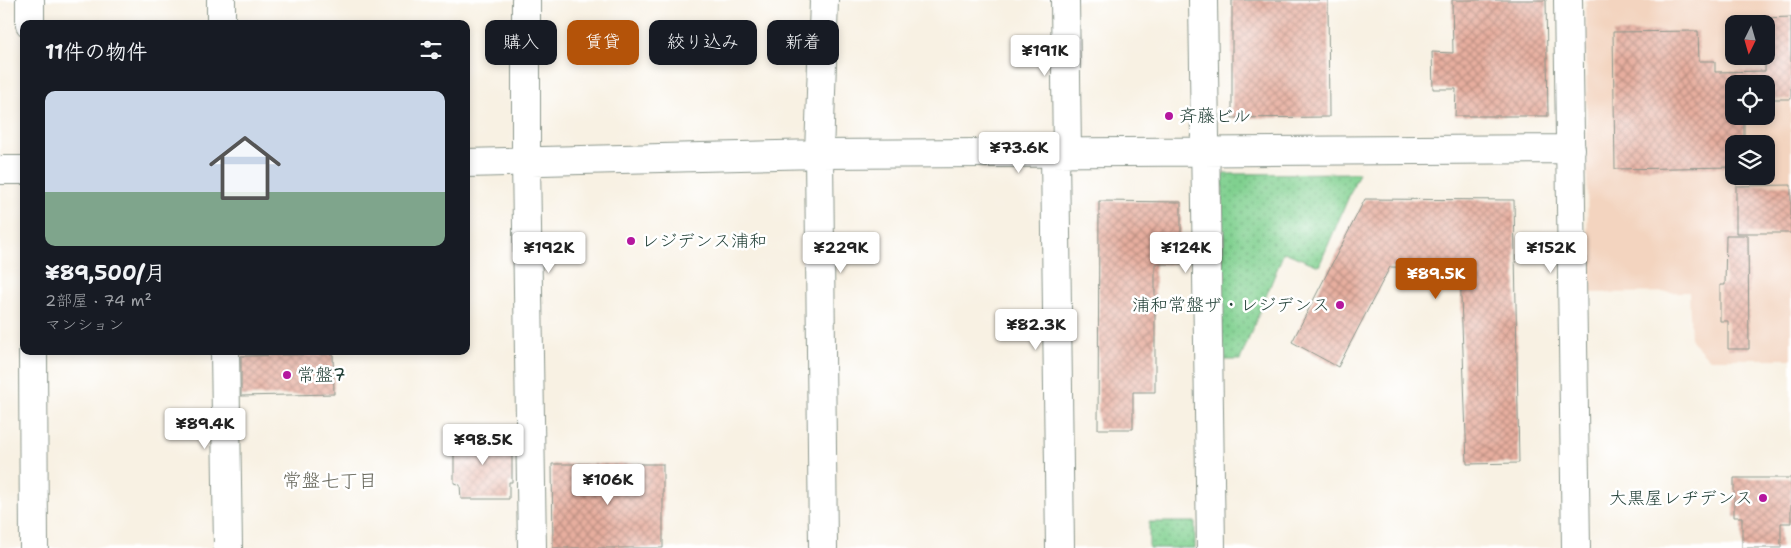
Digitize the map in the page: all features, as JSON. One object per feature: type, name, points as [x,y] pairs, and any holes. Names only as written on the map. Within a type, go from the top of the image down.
[{"type":"street","points":[[30,0],[30,20]]},
{"type":"street","points":[[221,0],[221,20]]},
{"type":"street","points":[[526,0],[526,162],[532,548]]},
{"type":"street","points":[[823,548],[819,154],[824,0]]},
{"type":"street","points":[[1060,548],[1061,153],[1065,0]]},
{"type":"street","points":[[1203,0],[1211,548]]},
{"type":"street","points":[[1568,0],[1576,548]]},
{"type":"street","points":[[470,163],[819,154],[1571,149]]},
{"type":"street","points":[[0,170],[20,170]]},
{"type":"street","points":[[32,355],[34,548]]},
{"type":"street","points":[[225,355],[228,548]]},
{"type":"shaded area","points":[[1586,0],[1791,0],[1791,359],[1709,359],[1691,340],[1689,292],[1588,293]]},
{"type":"green space","points":[[1359,173],[1319,266],[1284,252],[1240,360],[1221,360],[1223,174]]},
{"type":"green space","points":[[1149,522],[1195,522],[1195,548],[1149,548]]},
{"type":"building","points":[[1232,0],[1328,0],[1329,117],[1232,118]]},
{"type":"building","points":[[1452,0],[1546,0],[1548,116],[1455,116],[1456,89],[1433,89],[1432,52],[1453,53]]},
{"type":"building","points":[[1791,17],[1791,99],[1775,99],[1775,75],[1725,75],[1725,125],[1744,125],[1744,135],[1725,135],[1725,167],[1615,169],[1613,32],[1698,31],[1699,61],[1715,61],[1715,72],[1765,71],[1765,65],[1775,65],[1775,18]]},
{"type":"building","points":[[1791,185],[1791,233],[1736,233],[1736,186]]},
{"type":"building","name":"浦和常盤ザ・レジデンス","points":[[1365,199],[1514,200],[1519,463],[1467,464],[1460,268],[1390,267],[1338,367],[1292,342]]},
{"type":"building","name":"浦和常盤ザ・レジデンス","points":[[1099,201],[1181,202],[1181,264],[1155,264],[1155,392],[1133,392],[1133,429],[1098,429]]},
{"type":"building","points":[[1726,235],[1748,235],[1749,349],[1728,349],[1728,321],[1720,321],[1720,285],[1725,285]]},
{"type":"building","name":"常盤7","points":[[333,355],[334,394],[241,396],[241,356]]},
{"type":"building","points":[[509,434],[509,447],[512,447],[512,482],[509,482],[509,499],[461,499],[460,485],[454,483],[454,446],[458,446],[458,435]]},
{"type":"building","points":[[552,464],[663,464],[663,548],[553,548]]},
{"type":"building","name":"大黒屋レヂデンス","points":[[1734,478],[1791,478],[1791,523],[1781,523],[1781,548],[1742,548],[1742,517],[1734,517]]},
{"type":"place","name":"斉藤ビル","points":[[1169,116]]},
{"type":"place","name":"レジデンス浦和","points":[[631,241]]},
{"type":"place","name":"浦和常盤ザ・レジデンス","points":[[1340,305]]},
{"type":"place","name":"常盤7","points":[[287,375]]},
{"type":"place","name":"大黒屋レヂデンス","points":[[1763,498]]},
{"type":"district","name":"常盤七丁目","points":[[330,480]]}]
